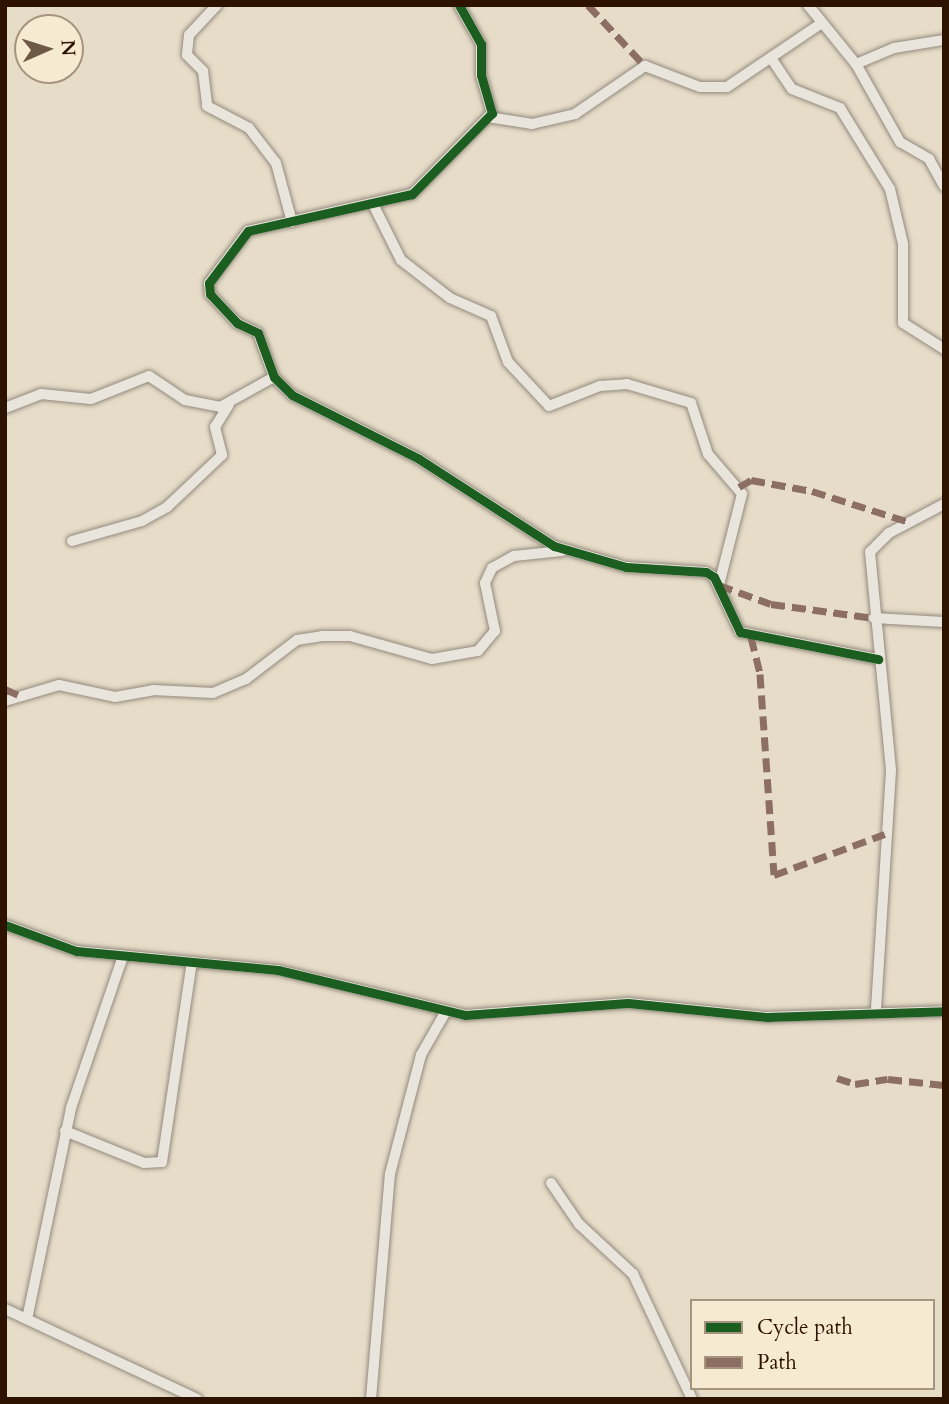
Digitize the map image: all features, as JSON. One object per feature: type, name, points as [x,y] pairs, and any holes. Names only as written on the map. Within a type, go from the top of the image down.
[{"type":"street","points":[[217,5],[189,36],[188,56],[203,71],[207,106],[249,128],[276,163],[291,199],[292,222]]},
{"type":"street","points":[[459,5],[481,44],[481,75],[495,106],[488,117],[423,188],[374,206],[248,231],[209,283],[218,305],[263,339],[274,377],[328,418],[419,459],[565,551],[626,567],[696,570],[719,585],[740,632],[878,659]]},
{"type":"street","points":[[808,5],[856,64],[900,142],[929,159],[944,186]]},
{"type":"street","points":[[488,117],[532,124],[575,114],[645,66],[715,89],[773,61],[822,23]]},
{"type":"street","points":[[856,64],[894,48],[944,40]]},
{"type":"street","points":[[773,61],[792,89],[840,108],[890,189],[903,244],[903,323],[944,349]]},
{"type":"street","points":[[374,206],[401,260],[450,298],[491,316],[508,362],[548,406],[600,386],[627,384],[691,403],[708,454],[742,494],[719,585]]},
{"type":"street","points":[[5,408],[41,394],[91,399],[149,376],[191,402],[229,405]]},
{"type":"street","points":[[72,541],[142,521],[167,507],[195,474],[220,458],[215,427],[229,405],[274,377]]},
{"type":"street","points":[[876,1009],[891,770],[874,618],[873,546],[944,504]]},
{"type":"street","points":[[5,701],[59,685],[115,697],[153,690],[213,694],[246,679],[298,640],[322,636],[350,636],[432,659],[470,653],[486,648],[495,631],[485,583],[492,568],[514,556],[565,551]]},
{"type":"street","points":[[874,618],[944,622]]},
{"type":"street","points":[[5,925],[76,951],[278,970],[445,1013],[513,1015],[628,1003],[767,1017],[876,1009],[944,1010]]},
{"type":"street","points":[[27,1319],[65,1130],[123,956]]},
{"type":"street","points":[[65,1130],[144,1163],[162,1162],[192,962]]},
{"type":"street","points":[[372,1399],[390,1174],[421,1055],[445,1013]]},
{"type":"street","points":[[551,1183],[579,1224],[634,1274],[692,1399]]},
{"type":"street","points":[[5,1309],[197,1399]]},
{"type":"marked path","points":[[588,5],[645,66]]},
{"type":"marked path","points":[[739,487],[751,480],[812,491],[909,522]]},
{"type":"marked path","points":[[719,585],[771,604],[874,618]]},
{"type":"marked path","points":[[751,637],[760,674],[774,875],[885,834]]},
{"type":"marked path","points":[[5,689],[21,696]]},
{"type":"marked path","points":[[837,1078],[855,1084],[888,1079],[944,1085]]},
{"type":"cycle path","points":[[459,5],[481,44],[481,75],[492,113],[412,194],[248,231],[209,283],[210,294],[237,323],[258,333],[274,377],[292,395],[419,459],[554,546],[626,567],[706,572],[714,577],[740,632],[878,659]]},
{"type":"cycle path","points":[[5,925],[76,951],[278,970],[465,1015],[628,1003],[767,1017],[944,1011]]}]
